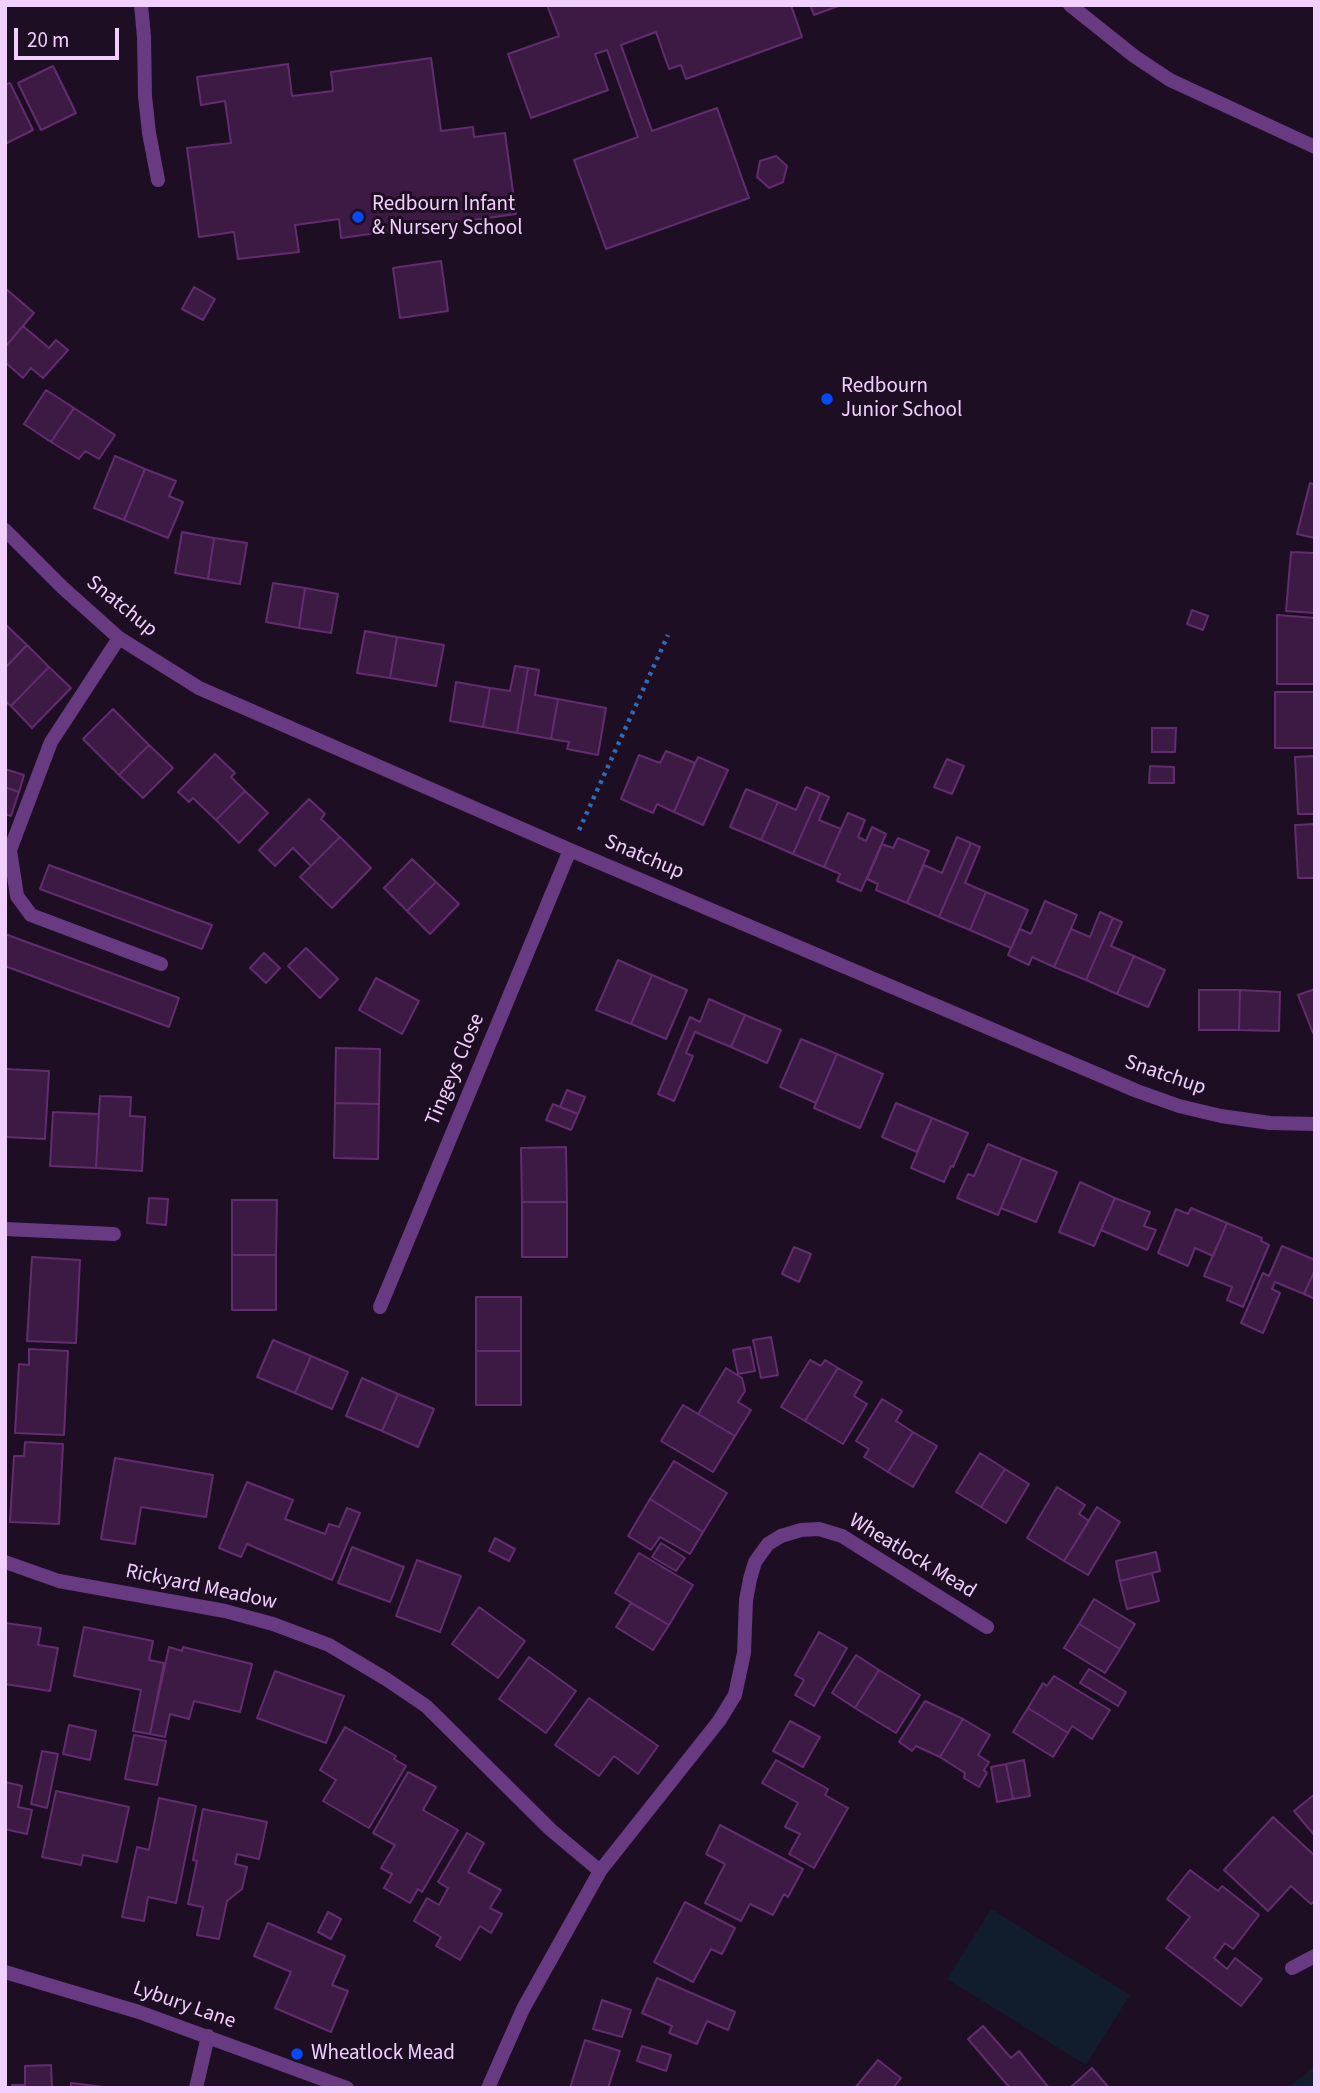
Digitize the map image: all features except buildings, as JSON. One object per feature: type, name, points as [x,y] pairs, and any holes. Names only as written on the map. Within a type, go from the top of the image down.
[{"type":"street","points":[[141,5],[145,96],[158,180]]},
{"type":"street","points":[[1070,5],[1133,56],[1170,80],[1315,147]]},
{"type":"street","name":"Snatchup","points":[[5,530],[62,587],[119,638],[199,688],[570,850],[1137,1091],[1179,1106],[1221,1116],[1270,1123],[1315,1124]]},
{"type":"street","points":[[119,638],[51,742],[8,849],[17,896],[31,915],[161,964]]},
{"type":"street","name":"Tingeys Close","points":[[380,1307],[570,850]]},
{"type":"street","points":[[5,1229],[114,1234]]},
{"type":"street","name":"Wheatlock Mead","points":[[488,2088],[523,2009],[600,1871],[719,1721],[735,1695],[744,1653],[746,1600],[750,1579],[755,1562],[768,1544],[801,1530],[819,1529],[842,1536],[986,1627]]},
{"type":"street","name":"Rickyard Meadow","points":[[5,1562],[59,1581],[225,1611],[273,1624],[329,1645],[426,1706],[551,1830],[600,1871]]},
{"type":"street","points":[[1292,1968],[1315,1956]]},
{"type":"street","name":"Lybury Lane","points":[[5,1972],[54,1984],[208,2036],[347,2088]]},
{"type":"street","points":[[196,2088],[208,2036]]},
{"type":"path","points":[[570,850],[668,635]]},
{"type":"shaded area","points":[[991,1909],[1130,1995],[1086,2065],[947,1979]]},
{"type":"shaded area","points":[[1315,2065],[1315,2088],[1288,2088],[1312,2068]]},
{"type":"place","name":"Redbourn Infant & Nursery School","points":[[358,217]]},
{"type":"place","name":"Redbourn Junior School","points":[[827,399]]},
{"type":"place","name":"Wheatlock Mead","points":[[297,2054]]}]
